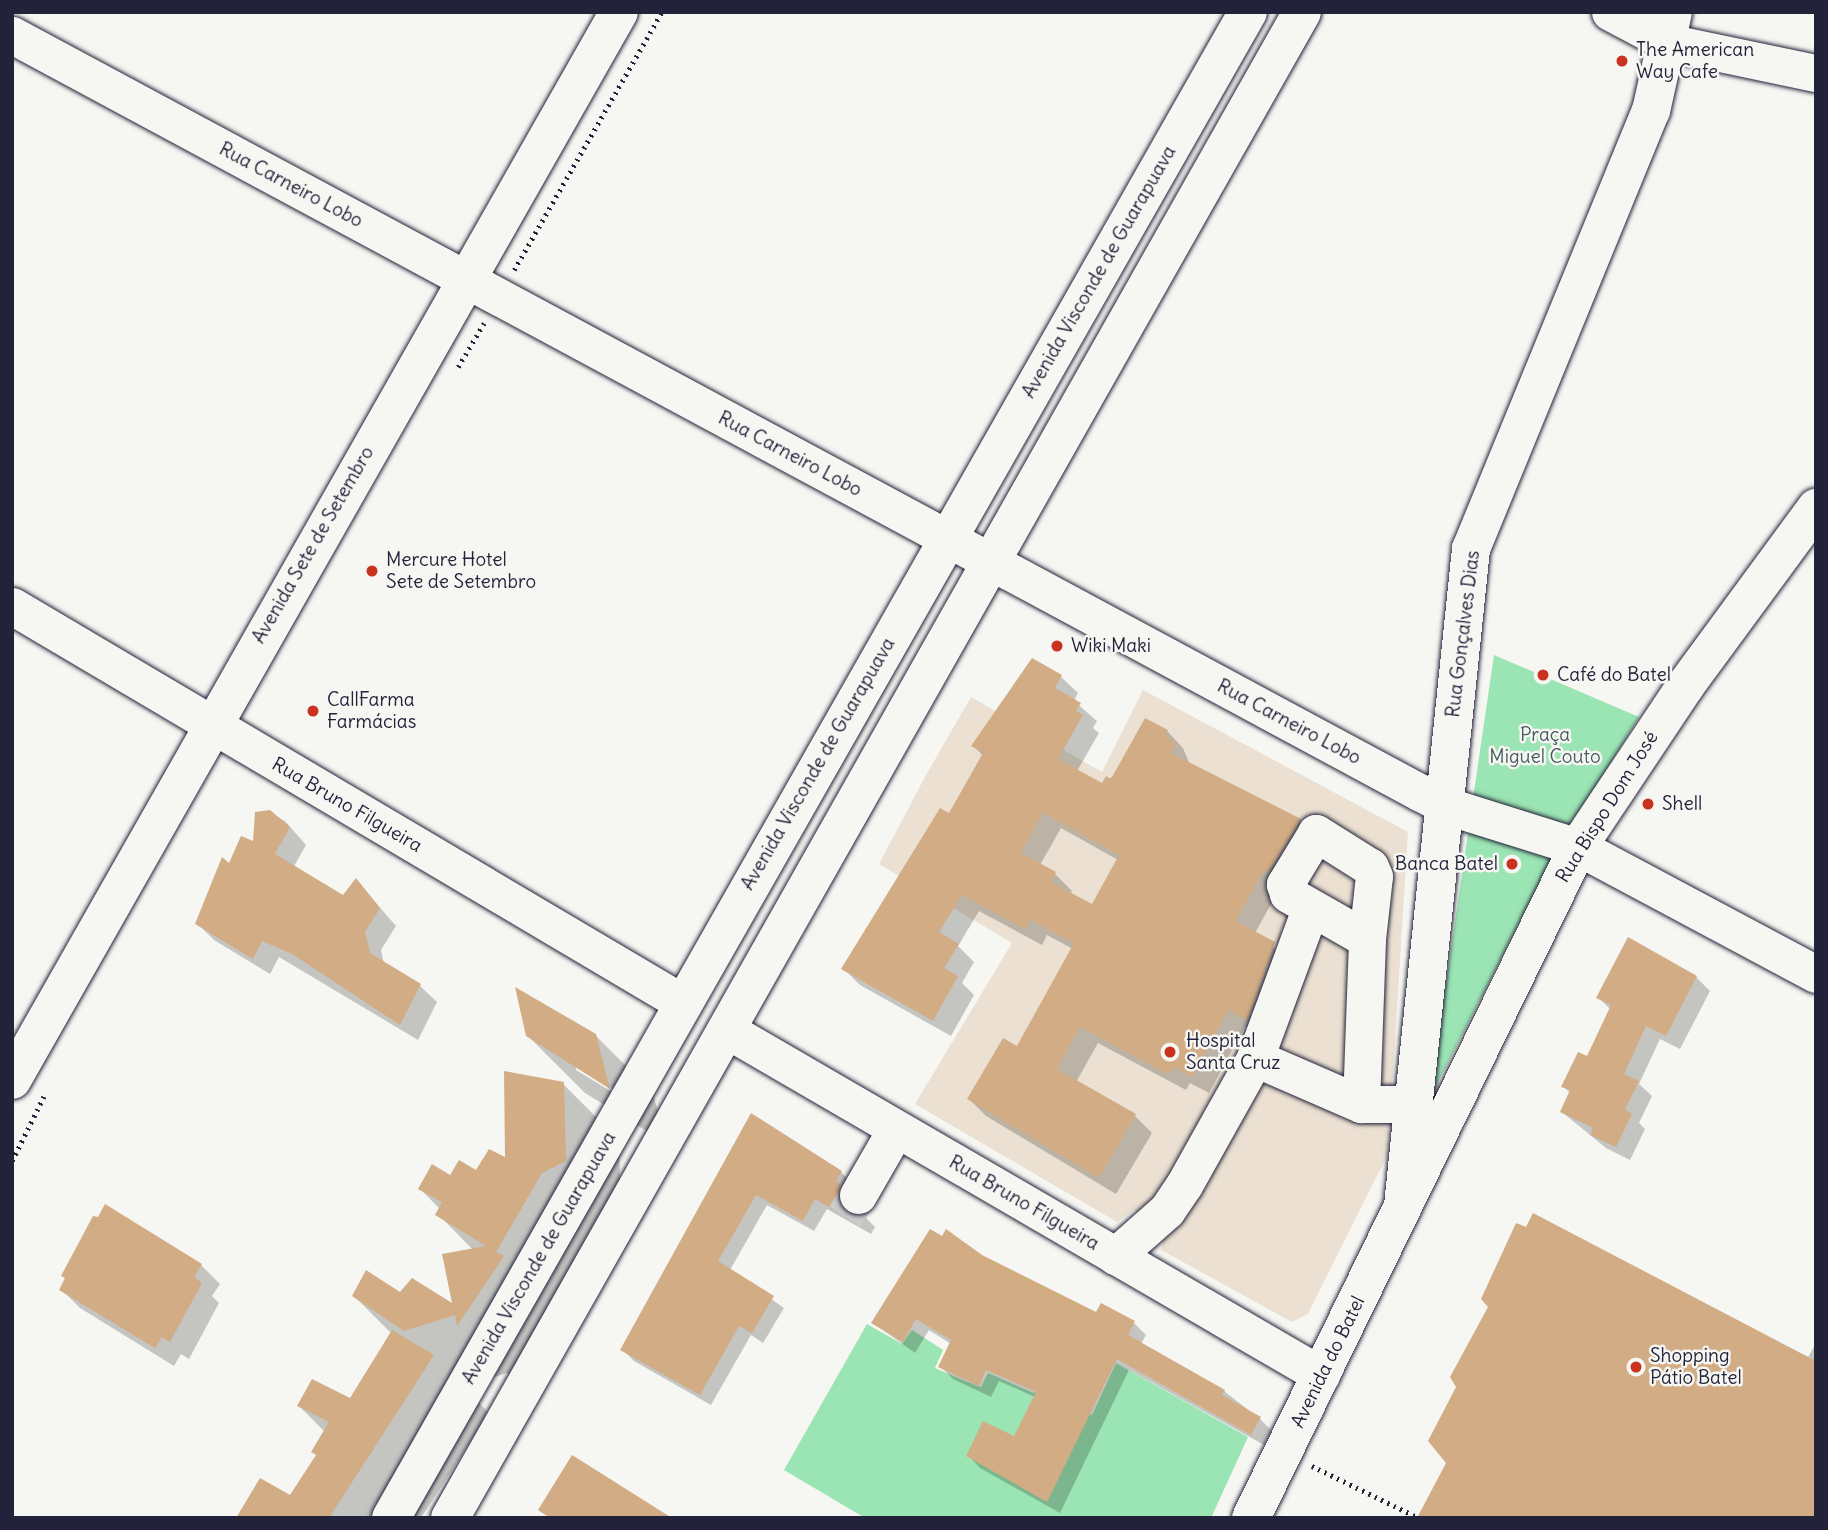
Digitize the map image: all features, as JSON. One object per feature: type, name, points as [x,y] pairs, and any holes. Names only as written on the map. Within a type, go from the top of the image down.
[{"type":"main road","name":"Avenida Sete de Setembro","points":[[12,1080],[464,278],[619,12]]},
{"type":"main road","name":"Avenida Visconde de Guarapuava","points":[[391,1518],[1248,12]]},
{"type":"main road","points":[[450,1518],[1303,12]]},
{"type":"main road","name":"Rua Gonçalves Dias","points":[[1403,1206],[1411,1104],[1471,549],[1651,111],[1670,27]]},
{"type":"main road","name":"Rua Bispo Dom José","points":[[1403,1206],[1578,847],[1686,685],[1816,509]]},
{"type":"main road","points":[[842,723],[925,679]]},
{"type":"main road","name":"Avenida do Batel","points":[[1251,1518],[1403,1206]]},
{"type":"street","points":[[1610,12],[1670,27],[1816,73]]},
{"type":"street","name":"Rua Carneiro Lobo","points":[[12,35],[1444,805],[1578,847],[1816,974]]},
{"type":"street","name":"Rua Bruno Filgueira","points":[[12,606],[683,1003]]},
{"type":"street","points":[[1361,1104],[1367,939],[1374,876],[1370,866],[1316,833],[1285,884],[1288,894],[1310,909],[1367,939]]},
{"type":"street","points":[[1115,1256],[1167,1210],[1255,1058],[1310,909]]},
{"type":"street","name":"Rua Bruno Filgueira","points":[[727,1030],[1321,1375]]},
{"type":"street","points":[[1255,1058],[1361,1104],[1411,1104]]},
{"type":"street","points":[[858,1195],[896,1129]]},
{"type":"path","points":[[514,271],[662,12]]},
{"type":"path","points":[[1283,1452],[1417,1517]]},
{"type":"shaded area","name":"Hospital Santa Cruz","points":[[1143,690],[1408,832],[1388,1154],[1308,1314],[1292,1322],[1161,1250],[1165,1227],[1134,1210],[1117,1222],[915,1104],[1012,943],[879,864],[925,777],[971,697],[1102,772]]},
{"type":"green space","name":"Praça Miguel Couto","points":[[1494,655],[1639,717],[1553,856],[1429,1100]]},
{"type":"green space","points":[[867,1324],[902,1344],[912,1330],[943,1350],[935,1368],[963,1380],[981,1387],[988,1373],[1034,1393],[1039,1389],[1092,1415],[1116,1363],[1248,1437],[1211,1518],[865,1518],[784,1470]]},
{"type":"building","points":[[1032,658],[1062,675],[1055,688],[1081,703],[1076,711],[1083,715],[1058,759],[1102,783],[1106,776],[1111,779],[1145,718],[1168,730],[1164,736],[1176,743],[1171,753],[1301,819],[1268,872],[1264,870],[1236,921],[1275,942],[1247,1020],[1228,1010],[1192,1077],[1173,1067],[1169,1075],[1080,1027],[1057,1069],[1136,1114],[1099,1178],[967,1099],[1003,1038],[1017,1046],[1074,943],[1030,920],[1025,929],[962,895],[939,932],[959,944],[944,968],[958,976],[933,1021],[841,969],[940,808],[949,813],[983,753],[971,746]],"holes":[[[1043,813],[1119,855],[1092,904],[1051,882],[1056,872],[1021,853]]]},
{"type":"building","points":[[270,810],[290,827],[275,854],[343,895],[356,878],[380,908],[365,932],[370,953],[421,984],[400,1025],[292,954],[262,941],[253,959],[195,924],[222,857],[229,863],[241,836],[253,841],[255,812]]},
{"type":"building","points":[[1628,937],[1697,976],[1666,1036],[1646,1026],[1624,1074],[1639,1081],[1625,1110],[1632,1114],[1616,1147],[1590,1135],[1593,1128],[1560,1112],[1570,1090],[1561,1087],[1578,1052],[1587,1056],[1611,1005],[1596,998]]},
{"type":"building","points":[[515,987],[596,1034],[610,1089],[526,1036]]},
{"type":"building","points":[[504,1071],[564,1082],[566,1161],[542,1173],[496,1252],[435,1215],[442,1202],[418,1189],[432,1164],[450,1175],[459,1160],[476,1170],[489,1149],[505,1157]]},
{"type":"building","points":[[751,1113],[842,1171],[836,1181],[840,1184],[840,1205],[848,1213],[865,1214],[859,1224],[815,1199],[803,1221],[756,1195],[718,1261],[774,1296],[752,1333],[739,1326],[700,1395],[620,1350]]},
{"type":"building","points":[[105,1204],[202,1264],[194,1277],[202,1283],[170,1342],[162,1337],[155,1348],[59,1290],[65,1278],[61,1276],[93,1216],[98,1217]]},
{"type":"building","name":"Shopping Pátio Batel","points":[[1533,1213],[1816,1361],[1816,1518],[1417,1518],[1446,1463],[1428,1441],[1456,1387],[1450,1377],[1488,1307],[1481,1299],[1516,1223],[1526,1227]]},
{"type":"building","points":[[930,1229],[942,1236],[946,1229],[982,1255],[1096,1312],[1101,1303],[1135,1321],[1128,1335],[1225,1390],[1222,1395],[1261,1417],[1251,1435],[1117,1359],[1047,1502],[966,1456],[983,1421],[1014,1436],[1036,1392],[986,1370],[979,1386],[938,1367],[951,1340],[916,1319],[903,1342],[871,1323]]},
{"type":"building","points":[[486,1246],[504,1256],[457,1326],[455,1315],[404,1331],[352,1296],[366,1270],[400,1292],[412,1278],[452,1303],[442,1254]]},
{"type":"building","points":[[392,1330],[434,1355],[329,1518],[236,1518],[260,1478],[290,1495],[316,1455],[311,1452],[329,1422],[297,1406],[312,1379],[350,1398]]},
{"type":"building","points":[[572,1455],[672,1518],[550,1518],[538,1510]]},
{"type":"tunnel","points":[[845,1216],[858,1195]]},
{"type":"place","name":"The American Way Cafe","points":[[1622,61]]},
{"type":"place","name":"Mercure Hotel Sete de Setembro","points":[[372,571]]},
{"type":"place","name":"Wiki Maki","points":[[1057,646]]},
{"type":"place","name":"Café do Batel","points":[[1543,675]]},
{"type":"place","name":"CallFarma Farmácias","points":[[313,711]]},
{"type":"place","name":"Shell","points":[[1648,804]]},
{"type":"place","name":"Banca Batel","points":[[1512,864]]},
{"type":"place","name":"Hospital Santa Cruz","points":[[1170,1052]]},
{"type":"place","name":"Shopping Pátio Batel","points":[[1636,1367]]}]
